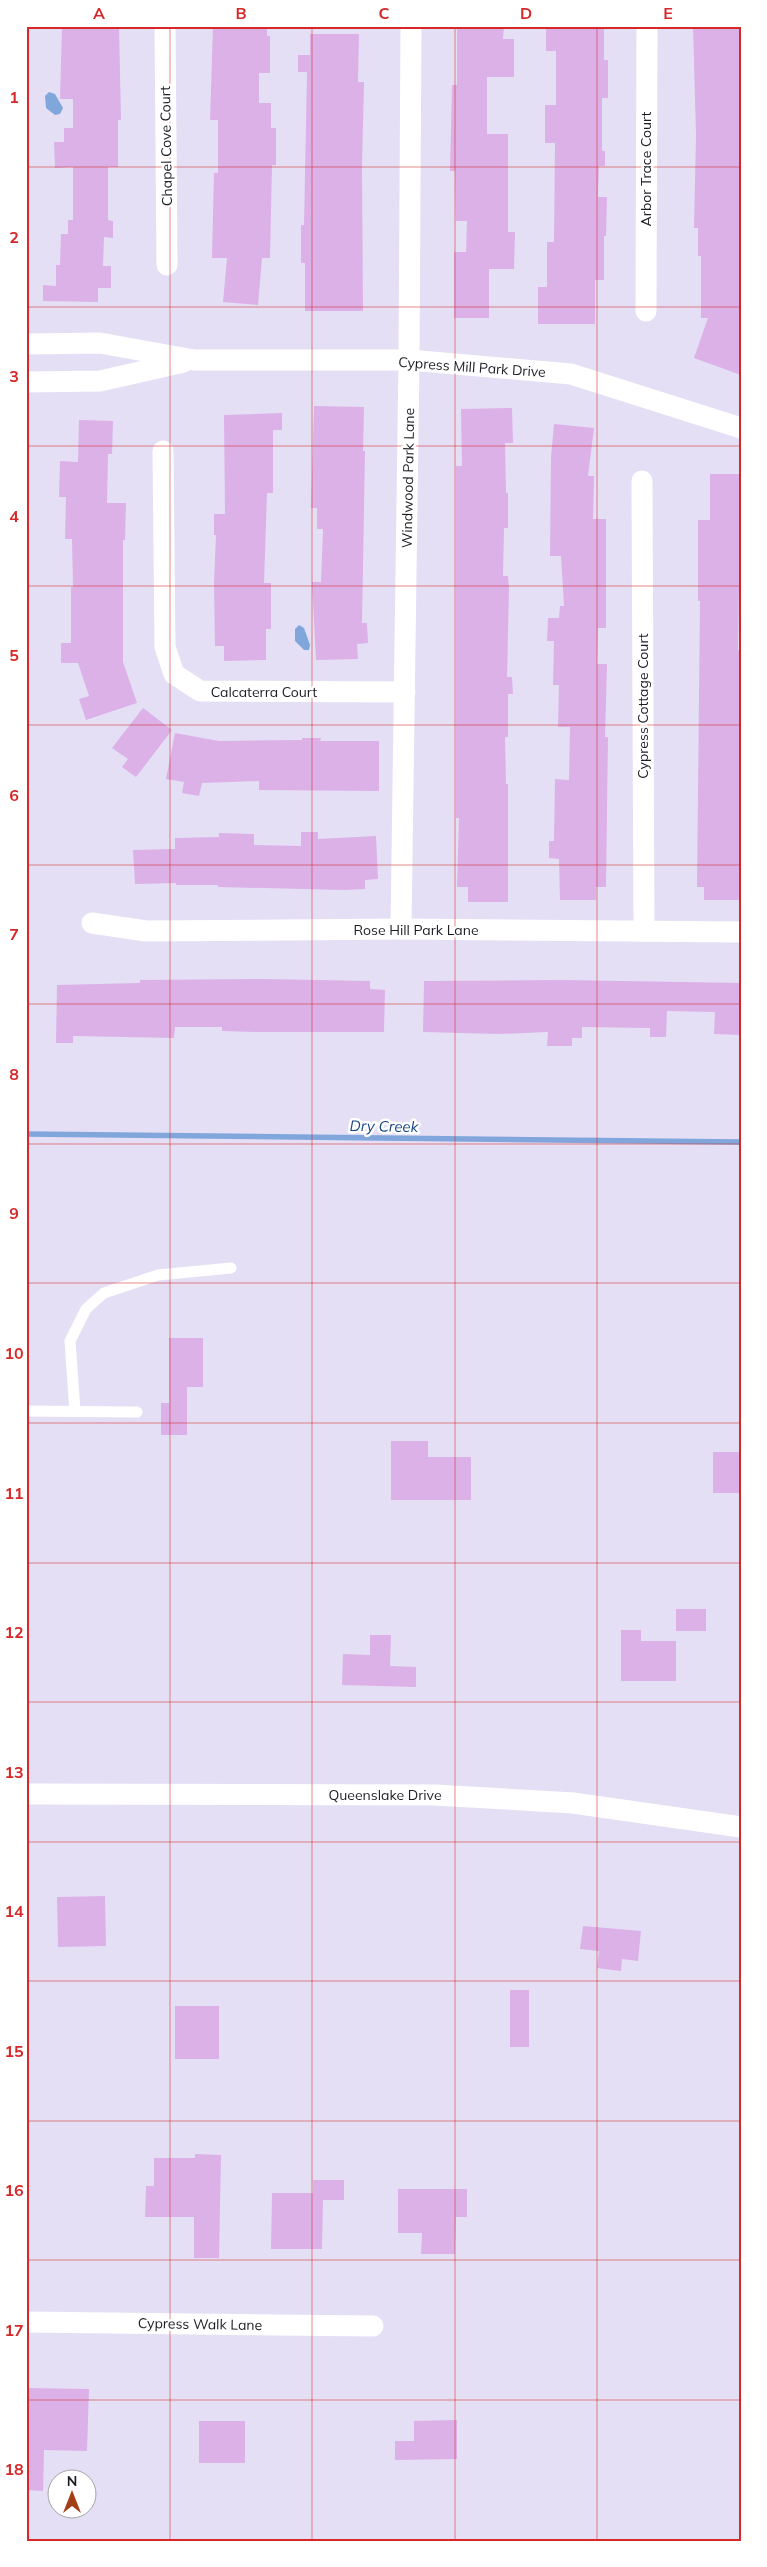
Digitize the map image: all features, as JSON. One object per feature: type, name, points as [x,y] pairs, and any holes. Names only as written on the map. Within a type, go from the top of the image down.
[{"type":"street","name":"Chapel Cove Court","points":[[165,26],[167,265]]},
{"type":"street","name":"Windwood Park Lane","points":[[401,929],[409,360],[411,26]]},
{"type":"street","name":"Arbor Trace Court","points":[[646,311],[647,26]]},
{"type":"street","points":[[26,344],[100,343],[194,360]]},
{"type":"street","name":"Cypress Mill Park Drive","points":[[194,360],[409,360],[571,374],[741,428]]},
{"type":"street","points":[[26,382],[100,380],[194,360]]},
{"type":"street","name":"Calcaterra Court","points":[[163,450],[165,647],[174,674],[200,691],[405,692]]},
{"type":"street","name":"Cypress Cottage Court","points":[[642,482],[644,932]]},
{"type":"street","name":"Rose Hill Park Lane","points":[[92,923],[146,931],[401,929],[741,932]]},
{"type":"street","name":"Queenslake Drive","points":[[26,1794],[426,1794],[501,1797],[573,1803],[741,1828]]},
{"type":"street","name":"Cypress Walk Lane","points":[[26,2322],[373,2326]]},
{"type":"lane","points":[[75,1411],[70,1341],[86,1309],[104,1293],[158,1275],[231,1268]]},
{"type":"lane","points":[[26,1411],[137,1412]]},
{"type":"water","points":[[49,92],[55,94],[63,108],[60,114],[55,115],[46,108],[45,96]]},
{"type":"water","points":[[299,625],[304,628],[310,645],[309,650],[304,650],[295,641],[295,629]]},
{"type":"building","points":[[62,26],[119,26],[121,120],[118,120],[118,167],[108,167],[108,220],[113,221],[113,238],[104,237],[103,266],[111,266],[111,288],[98,288],[98,302],[43,301],[43,285],[56,286],[56,265],[60,265],[61,234],[68,234],[68,220],[73,220],[73,167],[55,168],[54,142],[64,142],[64,128],[73,128],[73,99],[60,99]]},
{"type":"building","points":[[213,26],[267,26],[267,36],[270,36],[270,73],[259,73],[259,103],[271,103],[271,128],[276,128],[276,165],[272,165],[270,258],[262,258],[258,305],[223,302],[227,258],[212,258],[214,173],[218,173],[218,120],[210,120]]},
{"type":"building","points":[[457,26],[504,26],[503,39],[514,39],[514,77],[487,77],[487,134],[508,134],[508,232],[515,232],[514,269],[489,269],[489,318],[454,318],[454,252],[466,252],[467,221],[456,221],[455,171],[450,171],[452,85],[457,85]]},
{"type":"building","points":[[546,26],[604,26],[604,60],[608,60],[608,98],[602,98],[602,151],[605,151],[605,166],[599,166],[598,197],[607,197],[606,236],[604,236],[604,280],[595,280],[595,324],[538,324],[538,287],[547,287],[547,242],[554,242],[555,143],[545,143],[545,105],[556,105],[556,51],[546,51]]},
{"type":"building","points":[[693,26],[741,26],[741,375],[694,358],[708,318],[701,318],[701,256],[698,256],[698,228],[694,228],[696,135]]},
{"type":"building","points":[[310,34],[359,34],[358,82],[364,82],[362,165],[363,311],[305,311],[305,263],[301,263],[301,225],[304,225],[307,72],[298,72],[298,55],[310,55]]},
{"type":"building","points":[[314,406],[364,407],[362,623],[367,623],[368,643],[357,644],[358,659],[316,660],[312,582],[321,582],[323,529],[317,529],[317,508],[311,508]]},
{"type":"building","points":[[512,408],[513,443],[505,443],[508,528],[504,528],[503,576],[508,576],[507,677],[512,677],[513,694],[508,694],[508,737],[505,737],[506,784],[508,784],[508,902],[468,902],[468,887],[457,887],[459,818],[456,818],[456,466],[462,466],[461,409]]},
{"type":"building","points":[[282,413],[282,430],[273,430],[273,493],[267,493],[264,583],[271,583],[271,629],[266,629],[266,660],[224,661],[224,646],[215,646],[214,583],[216,535],[214,535],[214,514],[225,514],[224,415]]},
{"type":"building","points":[[79,420],[113,421],[112,454],[108,454],[107,503],[126,503],[125,540],[123,540],[123,662],[137,703],[86,720],[79,699],[89,696],[78,663],[61,663],[61,643],[71,643],[71,587],[73,587],[72,539],[65,539],[66,497],[59,497],[60,461],[78,462]]},
{"type":"building","points":[[554,424],[594,428],[588,476],[594,476],[593,519],[606,519],[606,628],[598,628],[597,664],[607,664],[605,737],[608,737],[606,887],[596,887],[596,900],[560,900],[559,859],[549,858],[549,841],[554,841],[555,779],[569,780],[570,727],[558,727],[559,685],[553,685],[554,641],[547,641],[548,618],[559,618],[560,606],[564,606],[561,556],[550,556],[551,457]]},
{"type":"building","points":[[710,474],[741,474],[738,650],[741,650],[741,900],[704,900],[704,887],[697,887],[700,601],[698,601],[698,520],[710,520]]},
{"type":"building","points":[[143,708],[172,730],[136,777],[122,767],[128,759],[112,748]]},
{"type":"building","points":[[175,733],[219,741],[321,738],[320,741],[379,741],[379,791],[259,790],[259,781],[202,783],[199,796],[182,793],[184,782],[166,779]]},
{"type":"building","points":[[301,832],[318,832],[318,839],[376,836],[378,879],[365,880],[365,889],[344,890],[218,887],[218,885],[176,885],[176,883],[135,884],[133,850],[175,849],[175,838],[219,837],[219,833],[254,834],[254,845],[301,846]]},
{"type":"building","points":[[264,979],[370,981],[370,989],[385,990],[384,1032],[256,1032],[222,1031],[222,1027],[175,1027],[174,1038],[73,1036],[73,1043],[56,1043],[57,985],[140,983],[140,980]]},
{"type":"building","points":[[562,980],[741,983],[741,1035],[714,1034],[715,1012],[667,1011],[666,1037],[650,1037],[650,1028],[582,1027],[582,1038],[572,1038],[572,1046],[547,1046],[548,1032],[499,1034],[423,1032],[424,981]]},
{"type":"building","points":[[169,1338],[203,1338],[203,1387],[187,1387],[187,1435],[161,1435],[161,1403],[169,1403]]},
{"type":"building","points":[[391,1441],[428,1441],[428,1457],[471,1457],[471,1500],[391,1500]]},
{"type":"building","points":[[713,1452],[741,1452],[741,1493],[713,1493]]},
{"type":"building","points":[[676,1609],[706,1609],[706,1631],[676,1631]]},
{"type":"building","points":[[621,1630],[641,1630],[641,1641],[676,1641],[676,1681],[621,1681]]},
{"type":"building","points":[[370,1635],[391,1635],[390,1666],[416,1667],[416,1687],[342,1685],[343,1654],[370,1655]]},
{"type":"building","points":[[105,1896],[106,1946],[58,1947],[57,1897]]},
{"type":"building","points":[[583,1926],[641,1931],[638,1961],[622,1959],[621,1971],[597,1968],[599,1951],[580,1949]]},
{"type":"building","points":[[510,1990],[529,1990],[529,2047],[510,2047]]},
{"type":"building","points":[[175,2006],[219,2006],[219,2059],[175,2059]]},
{"type":"building","points":[[195,2154],[221,2155],[219,2258],[194,2258],[194,2217],[145,2217],[146,2186],[154,2186],[154,2158],[195,2158]]},
{"type":"building","points":[[313,2180],[344,2180],[344,2200],[323,2200],[322,2249],[271,2249],[272,2193],[313,2193]]},
{"type":"building","points":[[398,2189],[467,2189],[467,2217],[456,2217],[455,2254],[421,2254],[422,2233],[398,2233]]},
{"type":"building","points":[[26,2388],[89,2389],[87,2451],[44,2450],[43,2491],[26,2490]]},
{"type":"building","points":[[457,2420],[457,2459],[395,2460],[395,2441],[414,2441],[414,2421]]},
{"type":"building","points":[[199,2421],[245,2421],[245,2463],[199,2463]]},
{"type":"waterway","name":"Dry Creek","points":[[26,1134],[741,1142]]}]
